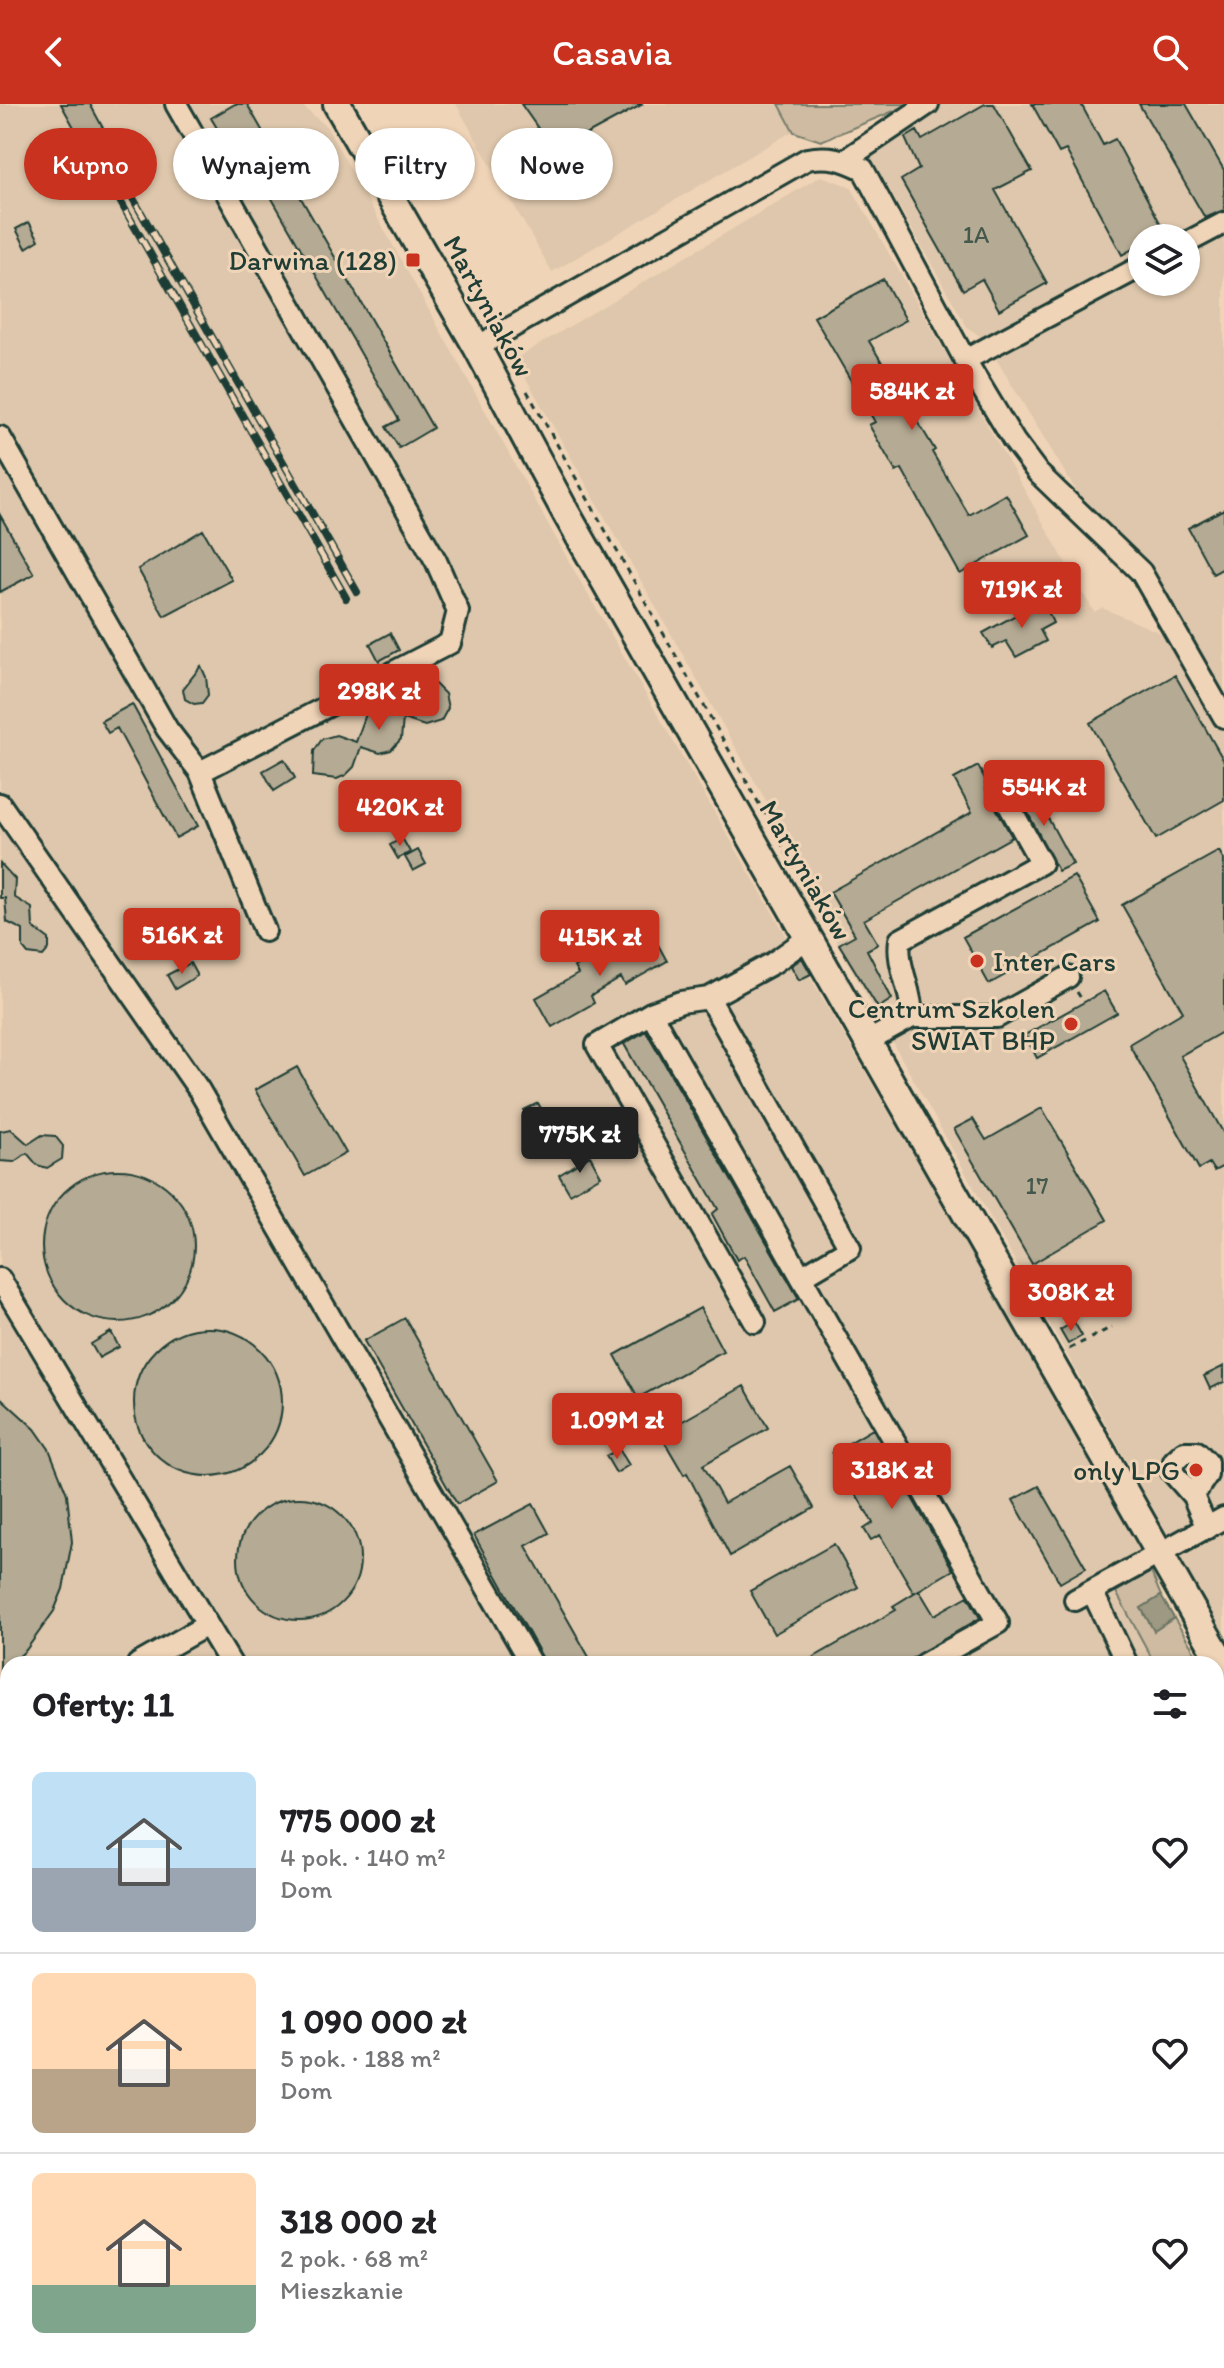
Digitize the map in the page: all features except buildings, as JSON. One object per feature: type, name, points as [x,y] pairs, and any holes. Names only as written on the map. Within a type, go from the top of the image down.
[{"type":"main road","name":"Martyniaków","points":[[337,104],[477,347],[566,513],[1218,1656]]},
{"type":"street","points":[[176,104],[436,561],[458,611],[450,643],[200,772]]},
{"type":"street","points":[[845,160],[928,104]]},
{"type":"street","points":[[477,347],[807,159],[826,156],[845,160],[863,169],[965,360],[1014,441],[1038,473],[1141,572],[1172,608],[1224,717]]},
{"type":"street","points":[[1200,236],[1224,223]]},
{"type":"street","points":[[965,360],[1128,273]]},
{"type":"street","points":[[0,437],[167,729],[200,772],[265,931]]},
{"type":"street","points":[[912,1017],[912,992],[898,957],[900,940],[1041,863],[997,784]]},
{"type":"street","points":[[0,804],[199,1090],[526,1656]]},
{"type":"street","points":[[755,1322],[597,1045],[651,1013],[681,1002],[709,998],[773,963],[808,938]]},
{"type":"street","points":[[867,1042],[912,1017],[997,1017],[1068,977]]},
{"type":"street","points":[[709,998],[850,1248],[801,1277]]},
{"type":"street","points":[[651,1013],[998,1623],[938,1656]]},
{"type":"street","points":[[0,1279],[226,1656]]},
{"type":"street","points":[[1122,1656],[1083,1596],[1216,1523],[1193,1496]]},
{"type":"street","points":[[152,1656],[207,1625]]},
{"type":"path","points":[[521,380],[801,877],[802,888]]},
{"type":"shaded area","points":[[0,104],[300,104],[327,127],[173,128],[173,200],[339,200],[339,149],[355,177],[355,200],[368,200],[572,567],[1089,1457],[1151,1572],[1116,1592],[1151,1656],[0,1656]]},
{"type":"shaded area","points":[[456,104],[777,104],[793,131],[552,272],[511,200],[613,200],[613,128],[491,128],[491,165],[475,137],[475,128],[470,128]]},
{"type":"shaded area","points":[[779,104],[911,104],[821,141],[794,132]]},
{"type":"shaded area","points":[[942,104],[1224,104],[1224,1635],[813,900],[820,896],[515,359],[821,176],[851,187],[1094,612],[1102,608],[1163,634],[984,339],[967,327],[867,150]]},
{"type":"shaded area","points":[[1151,1572],[1161,1596],[1141,1608],[1154,1630],[1174,1618],[1197,1656],[1151,1656],[1116,1592]]},
{"type":"shaded area","points":[[1161,1596],[1174,1618],[1154,1631],[1141,1608]]},
{"type":"railway","points":[[120,200],[346,598]]},
{"type":"railway","points":[[134,200],[357,592]]},
{"type":"place","name":"Darwina (128)","points":[[413,260]]},
{"type":"place","name":"Inter Cars","points":[[977,961]]},
{"type":"place","name":"Centrum Szkolen SWIAT BHP","points":[[1071,1024]]},
{"type":"place","name":"only LPG","points":[[1196,1470]]}]
